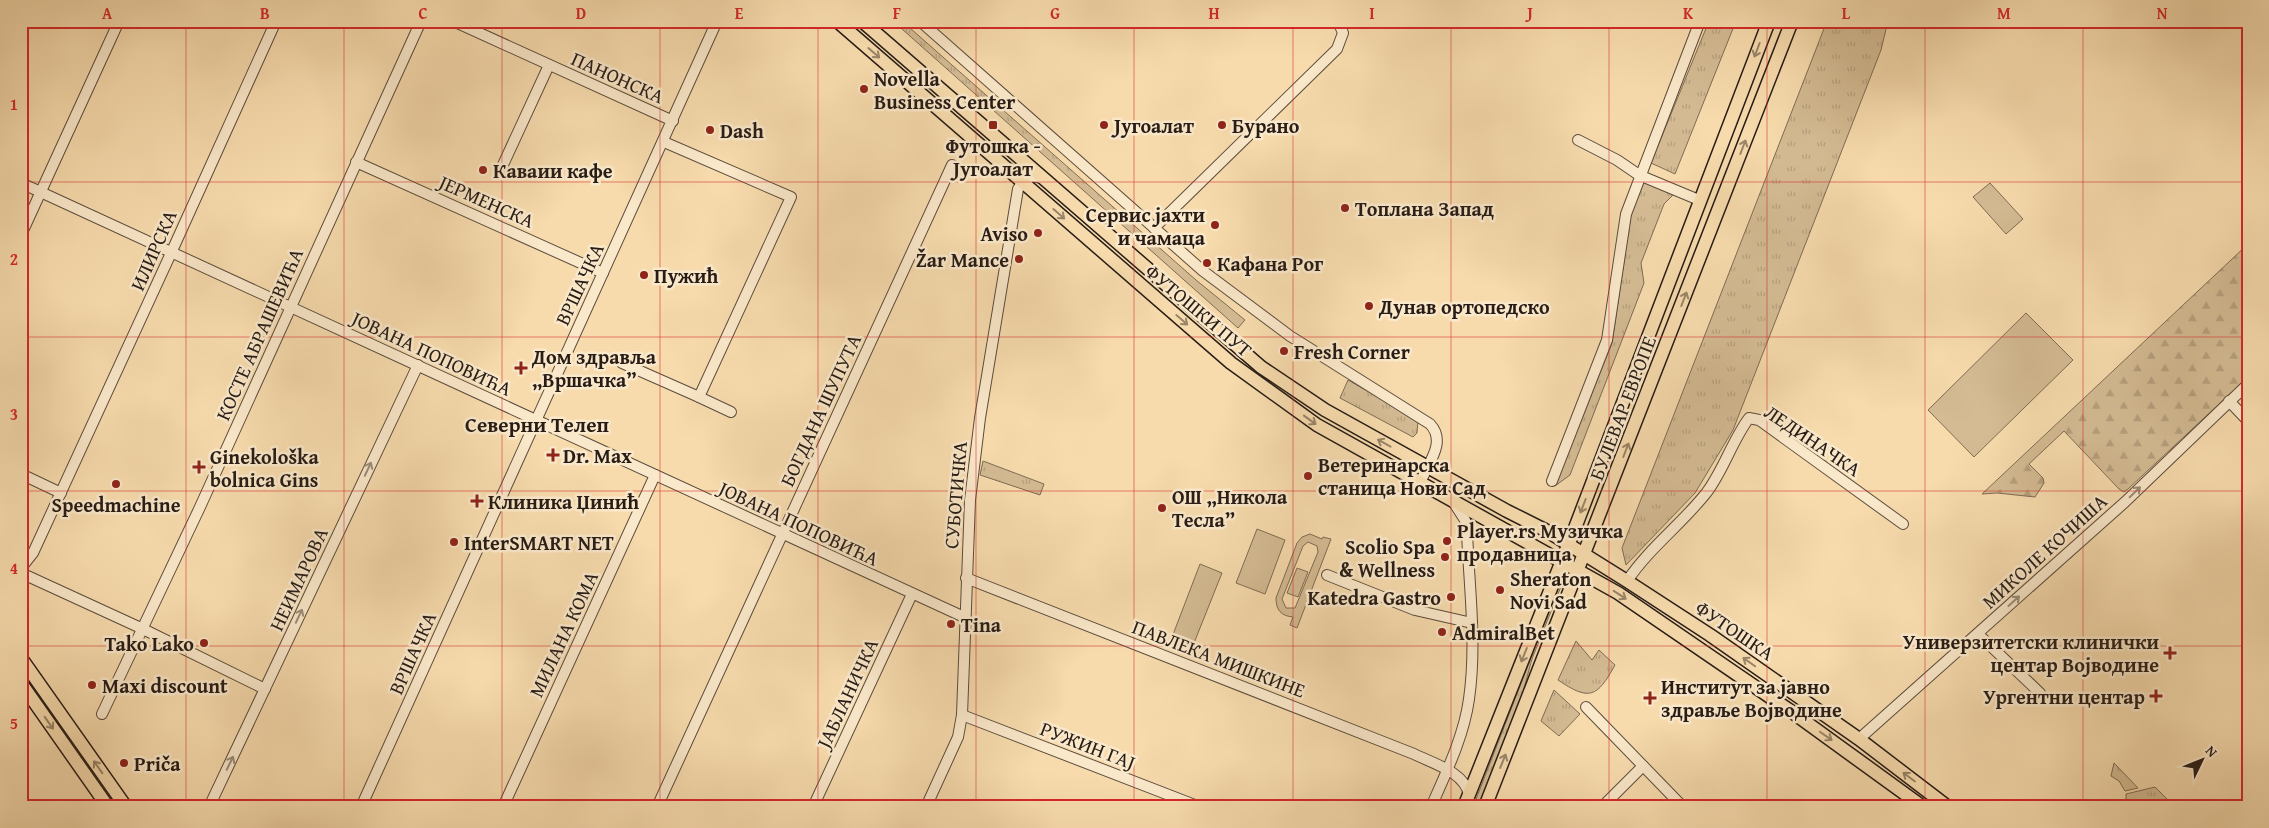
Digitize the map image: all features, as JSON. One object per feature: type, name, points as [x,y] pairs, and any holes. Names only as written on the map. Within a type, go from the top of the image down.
[{"type":"main road","name":"ФУТОШКИ ПУТ","points":[[837,21],[1231,363],[1317,425],[1578,570]]},
{"type":"main road","name":"ФУТОШКИ ПУТ","points":[[862,21],[1261,367],[1325,410],[1569,544]]},
{"type":"main road","name":"БУЛЕВАР ЕВРОПЕ","points":[[1466,801],[1569,544],[1769,21]]},
{"type":"main road","name":"БУЛЕВАР ЕВРОПЕ","points":[[1487,805],[1792,21]]},
{"type":"main road","name":"ФУТОШКА","points":[[1569,544],[1710,635],[1859,739],[1948,807]]},
{"type":"main road","name":"ФУТОШКА","points":[[1578,570],[1618,593],[1784,706],[1923,807]]},
{"type":"main road","points":[[21,658],[126,807]]},
{"type":"main road","points":[[21,683],[102,805]]},
{"type":"street","points":[[21,235],[119,21]]},
{"type":"street","name":"ИЛИРСКА","points":[[21,568],[33,554],[276,21]]},
{"type":"street","name":"КОСТЕ АБРАШЕВИЋА","points":[[102,714],[143,629],[421,21]]},
{"type":"street","name":"ПАНОНСКА","points":[[453,21],[673,121]]},
{"type":"street","name":"ВРШАЧКА","points":[[360,807],[664,142],[717,21]]},
{"type":"street","points":[[920,21],[1203,271],[1275,325],[1358,381],[1430,424],[1437,432],[1438,443],[1420,483]]},
{"type":"street","points":[[1154,228],[1337,49],[1342,34],[1338,21]]},
{"type":"street","points":[[1552,481],[1607,340],[1626,214],[1639,175],[1700,21]]},
{"type":"street","name":"ПАНОНСКА","points":[[502,167],[549,65]]},
{"type":"street","points":[[1578,140],[1618,160],[1639,175],[1699,200]]},
{"type":"street","points":[[664,142],[790,197],[699,397]]},
{"type":"street","name":"ЈЕРМЕНСКА","points":[[356,162],[604,273]]},
{"type":"street","name":"БОГДАНА ШУПУТА","points":[[657,807],[952,165]]},
{"type":"street","points":[[1022,182],[1033,175],[1041,178]]},
{"type":"street","name":"СУБОТИЧКА","points":[[926,807],[958,737],[962,715],[964,617],[970,500],[980,418],[1018,189],[1022,182]]},
{"type":"street","name":"ЈОВАНА ПОПОВИЋА","points":[[21,183],[964,617]]},
{"type":"street","points":[[622,363],[731,412]]},
{"type":"street","name":"НЕИМАРОВА","points":[[209,807],[418,365]]},
{"type":"street","name":"МИКОЛЕ КОЧИША","points":[[1859,739],[2125,502],[2248,384]]},
{"type":"street","points":[[2229,401],[2248,421]]},
{"type":"street","name":"ЛЕДИНАЧКА","points":[[1627,581],[1640,562],[1682,521],[1707,491],[1722,468],[1749,418],[1759,420],[1903,524]]},
{"type":"street","points":[[21,474],[61,493]]},
{"type":"street","name":"МИЛАНА КОМА","points":[[503,807],[654,475]]},
{"type":"street","points":[[1431,807],[1463,728],[1472,672],[1468,531],[1465,520],[1453,502]]},
{"type":"street","points":[[1468,531],[1472,520],[1486,519]]},
{"type":"street","points":[[21,573],[143,629],[265,689]]},
{"type":"street","points":[[1327,575],[1415,610],[1472,623]]},
{"type":"street","name":"ПАВЛЕКА МИШКИНЕ","points":[[966,578],[1414,754],[1457,776],[1465,785],[1466,801]]},
{"type":"street","name":"ЈАБЛАНИЧКА","points":[[813,807],[912,594]]},
{"type":"street","points":[[1978,634],[2040,693]]},
{"type":"street","points":[[1586,707],[1683,807]]},
{"type":"street","name":"РУЖИН ГАЈ","points":[[962,715],[1200,807]]},
{"type":"street","points":[[1457,776],[1462,778],[1471,775],[1480,766]]},
{"type":"street","points":[[1602,807],[1643,766]]},
{"type":"green space","points":[[893,21],[902,21],[1196,280],[1245,320],[1238,328]]},
{"type":"green space","points":[[1709,21],[1736,21],[1675,174],[1651,163]]},
{"type":"green space","points":[[1827,21],[1888,21],[1881,50],[1733,430],[1695,493],[1626,565],[1622,548]]},
{"type":"green space","points":[[1643,180],[1674,194],[1664,204],[1641,263],[1644,283],[1570,475],[1555,486],[1612,343],[1631,214]]},
{"type":"green space","points":[[1990,183],[2023,219],[2006,234],[1973,197]]},
{"type":"green space","points":[[2248,244],[2248,377],[2124,492],[2064,431],[2029,464],[2043,478],[2044,483],[2035,497],[1997,493],[1982,494]]},
{"type":"green space","points":[[2026,313],[2073,360],[1974,457],[1928,410]]},
{"type":"green space","points":[[1348,380],[1418,420],[1417,433],[1413,437],[1340,398]]},
{"type":"green space","points":[[983,461],[1044,484],[1040,495],[980,475]]},
{"type":"green space","points":[[1257,529],[1285,540],[1265,594],[1236,583]]},
{"type":"green space","points":[[1310,534],[1322,539],[1323,537],[1331,539],[1297,628],[1290,625],[1293,617],[1280,612],[1276,598],[1297,543],[1302,537]],"holes":[[[1308,542],[1317,546],[1318,552],[1295,608],[1286,608],[1282,599],[1303,546]]]},
{"type":"green space","points":[[1200,564],[1222,573],[1190,653],[1169,645]]},
{"type":"green space","points":[[1297,568],[1308,572],[1298,597],[1287,593]]},
{"type":"green space","points":[[1560,583],[1562,584],[1532,659],[1520,703],[1479,807],[1473,807]]},
{"type":"green space","points":[[1576,641],[1592,660],[1599,650],[1615,665],[1603,684],[1591,693],[1577,691],[1558,680]]},
{"type":"green space","points":[[1554,690],[1580,714],[1559,736],[1541,721]]},
{"type":"green space","points":[[2114,763],[2138,788],[2125,791],[2119,781],[2111,776]]},
{"type":"green space","points":[[2155,787],[2168,800],[2141,807],[2129,807],[2126,803],[2126,794]]},
{"type":"place","name":"Novella Business Center","points":[[864,89]]},
{"type":"place","name":"Футошка - Југоалат","points":[[993,125]]},
{"type":"place","name":"Југоалат","points":[[1104,125]]},
{"type":"place","name":"Бурано","points":[[1222,125]]},
{"type":"place","name":"Dash","points":[[710,130]]},
{"type":"place","name":"Каваии кафе","points":[[483,170]]},
{"type":"place","name":"Топлана Запад","points":[[1345,208]]},
{"type":"place","name":"Сервис јахти и чамаца","points":[[1215,225]]},
{"type":"place","name":"Aviso","points":[[1038,233]]},
{"type":"place","name":"Žar Mance","points":[[1019,259]]},
{"type":"place","name":"Кафана Рог","points":[[1207,263]]},
{"type":"place","name":"Пужић","points":[[644,275]]},
{"type":"place","name":"Дунав ортопедско","points":[[1369,306]]},
{"type":"place","name":"Fresh Corner","points":[[1284,351]]},
{"type":"place","name":"Дом здравља „Вршачка”","points":[[521,368]]},
{"type":"place","name":"Dr. Max","points":[[553,455]]},
{"type":"place","name":"Ginekološka bolnica Gins","points":[[199,467]]},
{"type":"place","name":"Ветеринарска станица Нови Сад","points":[[1308,476]]},
{"type":"place","name":"Speedmachine","points":[[116,484]]},
{"type":"place","name":"Клиника Џинић","points":[[477,501]]},
{"type":"place","name":"ОШ „Никола Тесла”","points":[[1162,508]]},
{"type":"place","name":"Player.rs Музичка продавница","points":[[1447,541]]},
{"type":"place","name":"InterSMART NET","points":[[454,542]]},
{"type":"place","name":"Scolio Spa & Wellness","points":[[1445,557]]},
{"type":"place","name":"Sheraton Novi Sad","points":[[1500,590]]},
{"type":"place","name":"Katedra Gastro","points":[[1451,597]]},
{"type":"place","name":"Tina","points":[[951,624]]},
{"type":"place","name":"AdmiralBet","points":[[1442,632]]},
{"type":"place","name":"Tako Lako","points":[[204,643]]},
{"type":"place","name":"Универзитетски клинички центар Војводине","points":[[2170,653]]},
{"type":"place","name":"Maxi discount","points":[[92,685]]},
{"type":"place","name":"Ургентни центар","points":[[2156,696]]},
{"type":"place","name":"Институт за јавно здравље Војводине","points":[[1650,698]]},
{"type":"place","name":"Priča","points":[[124,763]]},
{"type":"district","name":"Северни Телеп","points":[[537,424]]}]
